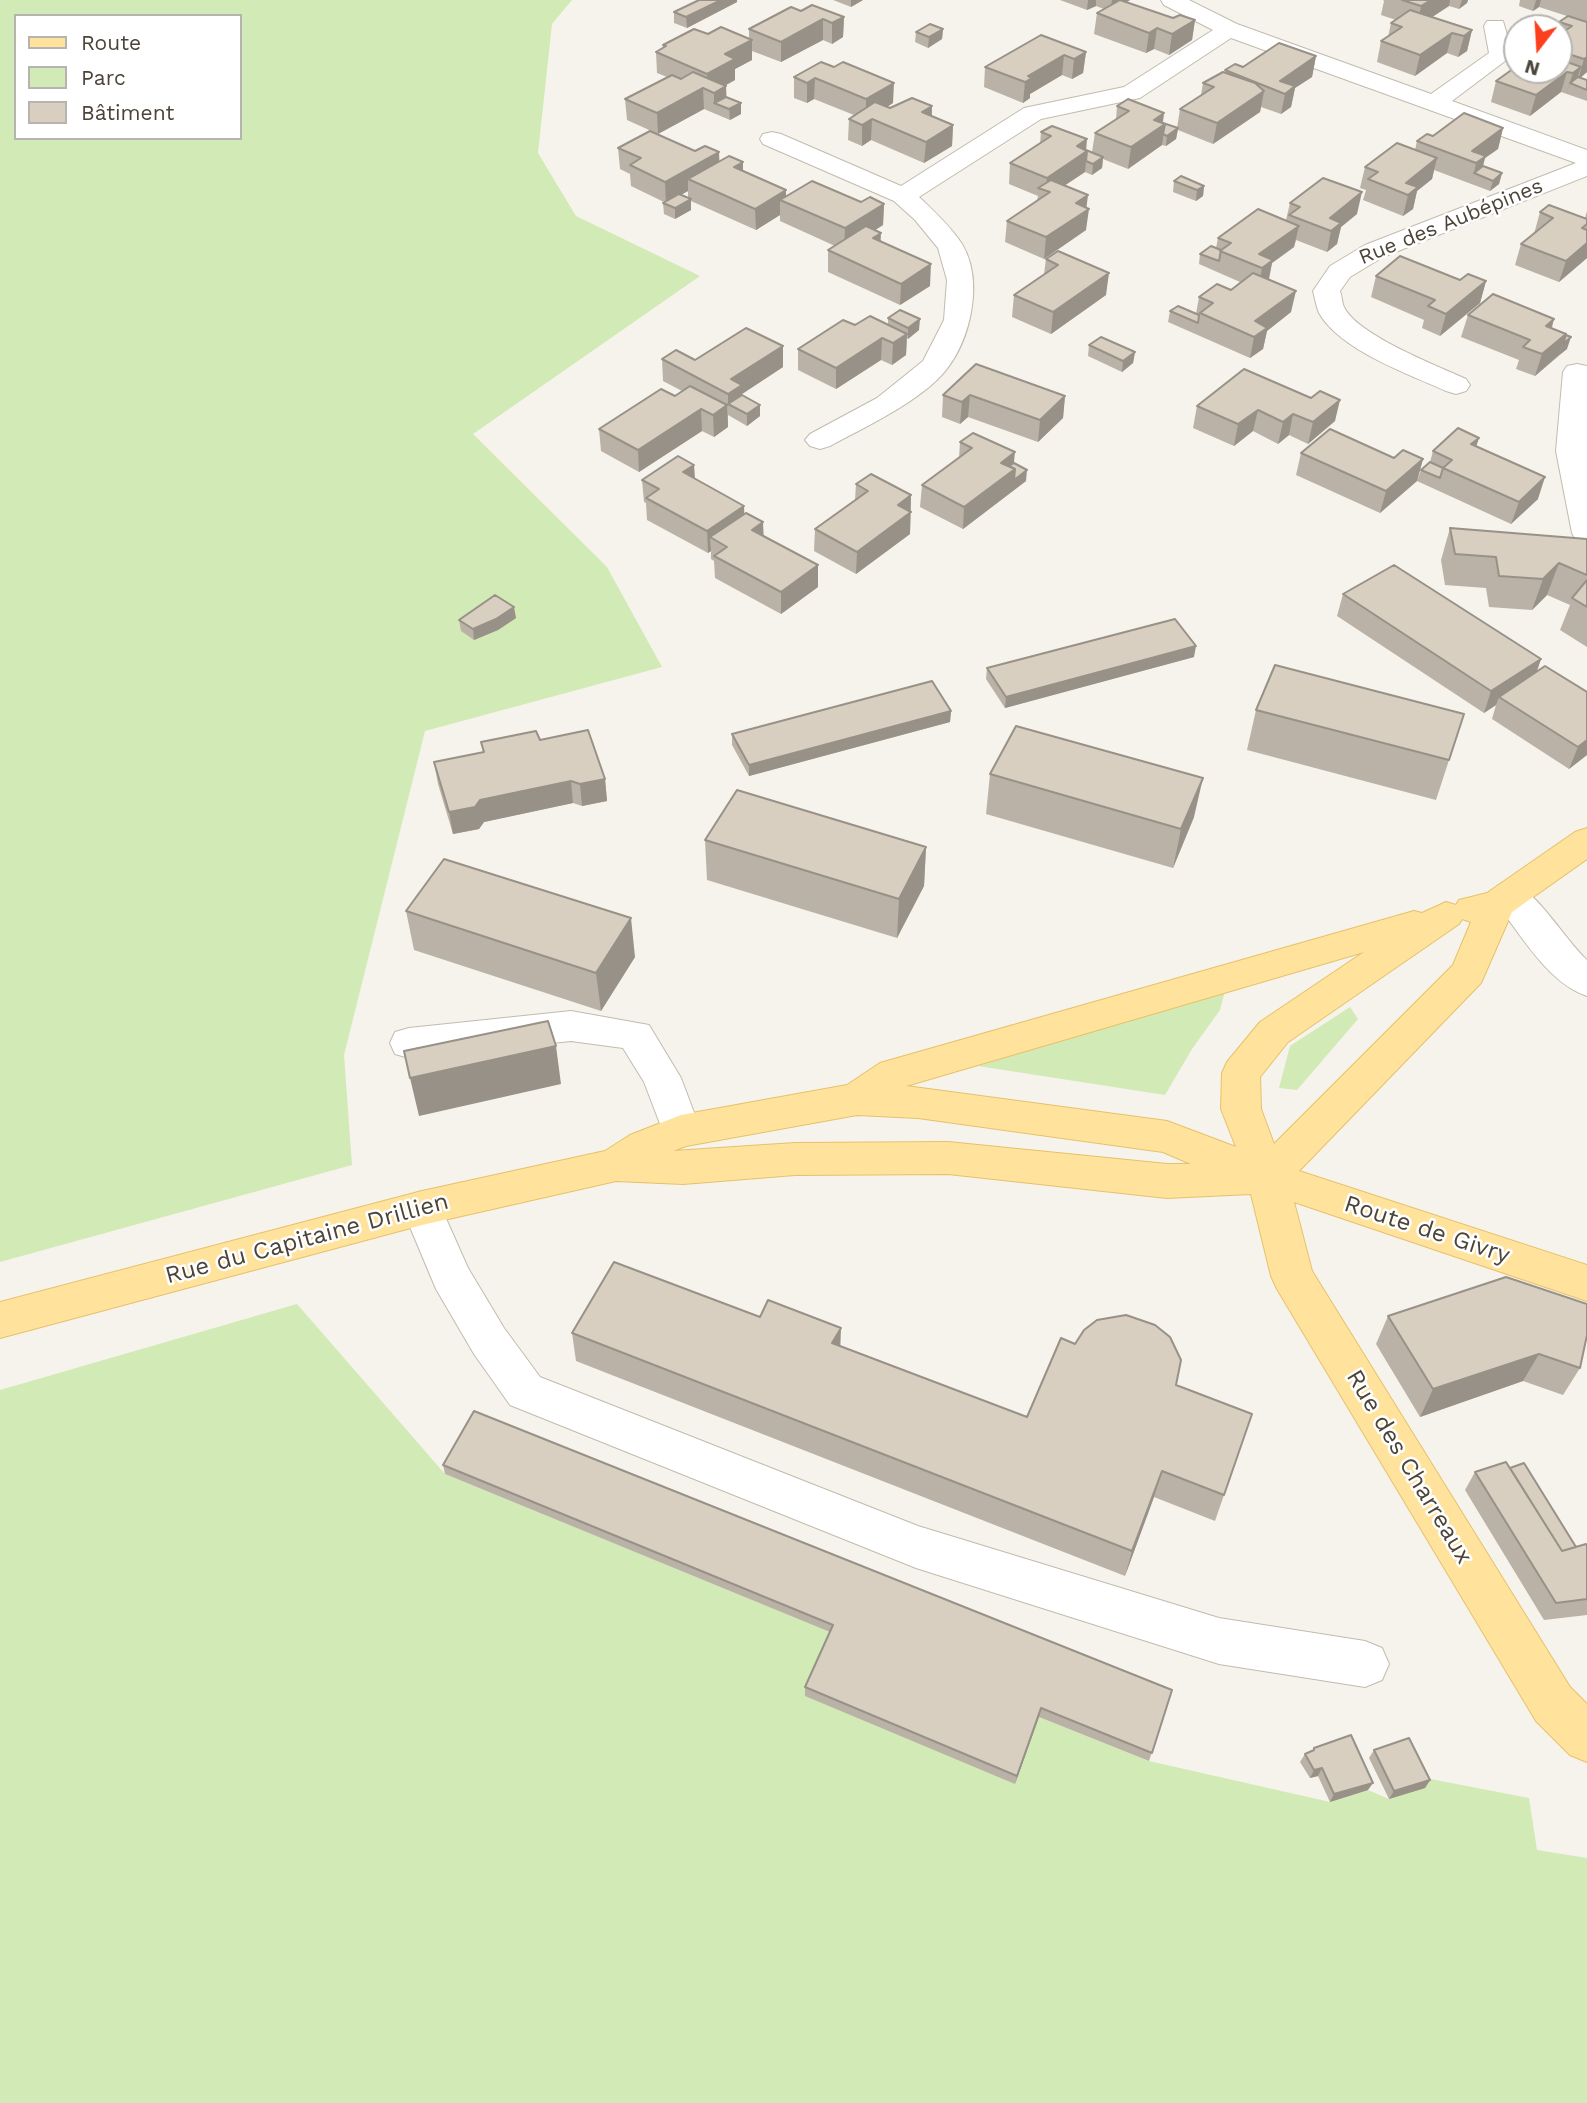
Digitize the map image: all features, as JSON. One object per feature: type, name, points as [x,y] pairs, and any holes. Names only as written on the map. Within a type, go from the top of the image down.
[{"type":"main road","points":[[616,1165],[644,1146],[681,1131],[857,1099],[894,1074],[1503,900],[1578,855]]},
{"type":"main road","points":[[616,1165],[683,1168],[795,1159],[948,1158],[1167,1181],[1267,1177],[1468,973],[1503,900]]},
{"type":"main road","name":"Rue des Charreaux","points":[[1446,915],[1274,1032],[1241,1073],[1241,1109],[1267,1177],[1292,1276],[1553,1704],[1587,1738]]},
{"type":"main road","name":"Route de Givry","points":[[857,1099],[918,1102],[1167,1137],[1267,1177],[1587,1283]]},
{"type":"main road","name":"Rue du Capitaine Drillien","points":[[0,1320],[422,1208],[616,1165]]},
{"type":"street","points":[[1172,0],[1229,29],[1587,158]]},
{"type":"street","points":[[1433,103],[1501,55],[1495,26]]},
{"type":"street","points":[[903,196],[1033,113],[1132,93],[1229,29]]},
{"type":"street","points":[[772,139],[903,196],[924,215],[951,247],[960,280],[958,320],[935,366],[887,404],[820,440]]},
{"type":"street","name":"Rue des Aubépines","points":[[1456,385],[1357,336],[1334,318],[1327,302],[1327,289],[1336,272],[1374,251],[1587,167]]},
{"type":"street","points":[[1577,372],[1571,451],[1587,533]]},
{"type":"street","points":[[1503,900],[1587,982]]},
{"type":"street","points":[[409,1043],[571,1026],[635,1035],[662,1078],[681,1131]]},
{"type":"street","points":[[422,1208],[452,1276],[489,1341],[525,1391],[916,1547],[1219,1640],[1365,1664]]},
{"type":"green space","points":[[0,0],[572,0],[552,24],[538,153],[576,216],[700,276],[473,434],[607,567],[662,667],[425,731],[344,1055],[352,1165],[0,1262]]},
{"type":"green space","points":[[1225,991],[1220,1010],[1192,1049],[1165,1095],[978,1066]]},
{"type":"green space","points":[[1350,1007],[1358,1019],[1297,1090],[1279,1088],[1290,1046]]},
{"type":"green space","points":[[297,1304],[445,1474],[833,1633],[1015,1784],[1039,1717],[1149,1761],[1330,1802],[1368,1790],[1389,1799],[1420,1777],[1529,1798],[1537,1850],[1587,1858],[1587,2103],[0,2103],[0,1390]]},
{"type":"building","points":[[699,0],[721,0],[686,17],[674,12]]},
{"type":"building","points":[[1120,0],[1173,18],[1180,15],[1195,20],[1172,34],[1157,28],[1149,33],[1097,13]]},
{"type":"building","points":[[1402,0],[1431,0],[1421,6]]},
{"type":"building","points":[[812,5],[844,17],[832,23],[823,19],[781,42],[749,29],[791,7],[801,11]]},
{"type":"building","points":[[1410,10],[1472,30],[1464,36],[1452,33],[1420,55],[1381,41],[1402,27],[1391,23]]},
{"type":"building","points":[[1573,18],[1587,22],[1587,57],[1584,59],[1573,55]]},
{"type":"building","points":[[930,24],[943,29],[929,37],[916,32]]},
{"type":"building","points":[[721,27],[752,40],[725,54],[735,59],[707,74],[656,52],[666,46],[663,45],[694,29],[708,34]]},
{"type":"building","points":[[1041,35],[1086,52],[1074,59],[1064,55],[1028,76],[1032,78],[1025,82],[985,67]]},
{"type":"building","points":[[1279,43],[1316,56],[1280,81],[1295,86],[1285,94],[1225,70],[1235,64],[1243,67]]},
{"type":"building","points":[[821,62],[834,67],[843,62],[894,83],[866,99],[815,78],[807,83],[794,77]]},
{"type":"building","points":[[1573,64],[1581,67],[1573,73]]},
{"type":"building","points":[[693,72],[726,86],[714,93],[703,88],[657,113],[625,99],[672,75],[681,79]]},
{"type":"building","points":[[1223,72],[1255,83],[1264,91],[1217,123],[1180,109],[1214,87],[1203,83]]},
{"type":"building","points":[[1578,77],[1587,80],[1587,90],[1572,84]]},
{"type":"building","points":[[1505,84],[1551,84],[1536,95]]},
{"type":"building","points":[[726,97],[741,103],[729,109],[714,103]]},
{"type":"building","points":[[912,98],[932,106],[922,112],[953,125],[926,142],[872,119],[862,125],[849,119],[875,102],[890,108]]},
{"type":"building","points":[[1128,99],[1164,113],[1154,120],[1165,124],[1131,147],[1095,133],[1129,111],[1117,106]]},
{"type":"building","points":[[1464,113],[1503,128],[1472,151],[1486,156],[1476,163],[1417,141],[1427,134],[1433,136]]},
{"type":"building","points":[[1162,123],[1178,128],[1167,136],[1163,134],[1165,124]]},
{"type":"building","points":[[1052,126],[1087,139],[1077,146],[1087,151],[1047,178],[1010,163],[1051,136],[1041,132]]},
{"type":"building","points":[[650,131],[695,151],[705,146],[719,152],[665,182],[630,165],[641,158],[618,148]]},
{"type":"building","points":[[1397,143],[1437,158],[1406,183],[1418,187],[1408,195],[1368,179],[1378,172],[1365,167]]},
{"type":"building","points":[[1085,150],[1103,157],[1093,164],[1086,161]]},
{"type":"building","points":[[729,156],[743,162],[734,167],[786,190],[755,209],[688,179]]},
{"type":"building","points":[[1483,166],[1502,173],[1493,181],[1474,173]]},
{"type":"building","points":[[1181,176],[1204,186],[1197,190],[1174,181]]},
{"type":"building","points":[[1323,178],[1362,192],[1330,218],[1341,223],[1331,231],[1289,215],[1300,207],[1290,203]]},
{"type":"building","points":[[1051,180],[1088,195],[1076,203],[1089,209],[1046,237],[1007,221],[1050,192],[1038,188]]},
{"type":"building","points":[[812,181],[861,202],[870,197],[884,204],[845,228],[780,200]]},
{"type":"building","points":[[679,194],[691,199],[675,208],[663,203]]},
{"type":"building","points":[[1549,205],[1587,219],[1587,224],[1582,228],[1587,230],[1587,243],[1566,261],[1521,244],[1553,218],[1540,212]]},
{"type":"building","points":[[1258,209],[1299,226],[1259,254],[1273,260],[1262,268],[1220,251],[1231,243],[1218,238]]},
{"type":"building","points":[[866,226],[881,233],[873,238],[931,264],[901,284],[828,250]]},
{"type":"building","points":[[1211,246],[1221,250],[1219,261],[1200,254]]},
{"type":"building","points":[[1058,251],[1109,273],[1053,312],[1014,295],[1058,265],[1046,259]]},
{"type":"building","points":[[1400,256],[1460,280],[1468,274],[1486,281],[1446,314],[1428,306],[1435,300],[1376,276]]},
{"type":"building","points":[[1253,273],[1296,291],[1255,321],[1267,328],[1254,337],[1200,313],[1213,303],[1199,297],[1217,284],[1231,290]]},
{"type":"building","points":[[1493,294],[1554,319],[1546,326],[1566,334],[1542,354],[1523,347],[1530,340],[1468,315]]},
{"type":"building","points":[[1178,306],[1199,315],[1198,323],[1170,311]]},
{"type":"building","points":[[900,310],[920,319],[908,328],[888,318]]},
{"type":"building","points":[[870,316],[907,334],[893,343],[882,338],[836,368],[798,349],[843,320],[855,325]]},
{"type":"building","points":[[746,328],[783,346],[731,379],[742,385],[728,394],[662,359],[676,350],[695,360]]},
{"type":"building","points":[[1101,337],[1135,352],[1123,361],[1089,345]]},
{"type":"building","points":[[976,364],[1065,396],[1040,420],[970,395],[962,402],[943,395]]},
{"type":"building","points":[[1244,369],[1311,398],[1320,391],[1340,400],[1313,422],[1293,414],[1283,422],[1258,410],[1238,424],[1197,406]]},
{"type":"building","points":[[690,386],[727,405],[713,415],[701,409],[638,450],[599,429],[661,389],[675,396]]},
{"type":"building","points":[[742,395],[760,405],[747,414],[728,404]]},
{"type":"building","points":[[1458,428],[1479,438],[1471,444],[1545,477],[1519,502],[1443,468],[1452,460],[1433,451]]},
{"type":"building","points":[[1330,429],[1394,458],[1403,450],[1423,459],[1386,491],[1301,453]]},
{"type":"building","points":[[973,433],[1015,452],[1001,463],[1015,469],[964,507],[922,485],[972,448],[960,442]]},
{"type":"building","points":[[678,456],[694,465],[683,472],[744,506],[707,531],[646,498],[659,489],[642,480]]},
{"type":"building","points":[[1430,462],[1443,468],[1440,478],[1421,470]]},
{"type":"building","points":[[1014,463],[1027,470],[1014,480],[1015,469],[1009,466]]},
{"type":"building","points":[[871,474],[911,495],[898,505],[911,512],[857,552],[815,529],[868,491],[856,484]]},
{"type":"building","points":[[746,513],[763,522],[752,530],[818,565],[781,592],[714,556],[727,547],[710,537]]},
{"type":"building","points":[[1450,528],[1587,539],[1587,575],[1559,563],[1543,579],[1499,576],[1496,557],[1455,554]]},
{"type":"building","points":[[1394,565],[1541,659],[1491,691],[1343,594]]},
{"type":"building","points":[[1587,580],[1587,607],[1572,598]]},
{"type":"building","points":[[495,595],[514,607],[473,629],[459,620]]},
{"type":"building","points":[[1175,619],[1196,646],[1006,697],[987,668]]},
{"type":"building","points":[[1275,665],[1464,714],[1449,760],[1256,710]]},
{"type":"building","points":[[1545,666],[1587,692],[1587,740],[1578,747],[1499,697]]},
{"type":"building","points":[[932,681],[951,711],[749,765],[732,734]]},
{"type":"building","points":[[1016,726],[1203,778],[1181,829],[990,774]]},
{"type":"building","points":[[588,730],[605,779],[580,784],[571,781],[480,800],[475,807],[449,812],[434,762],[484,752],[481,742],[536,731],[540,740]]},
{"type":"building","points":[[737,790],[926,847],[899,899],[705,840]]},
{"type":"building","points":[[444,859],[631,918],[596,973],[406,911]]},
{"type":"building","points":[[548,1021],[556,1046],[410,1078],[404,1051]]},
{"type":"building","points":[[614,1262],[760,1317],[768,1300],[841,1328],[832,1343],[1027,1417],[1061,1338],[1075,1344],[1084,1330],[1097,1320],[1126,1315],[1155,1325],[1170,1337],[1181,1360],[1176,1385],[1252,1414],[1224,1495],[1162,1471],[1132,1551],[572,1333]]},
{"type":"building","points":[[1506,1277],[1587,1304],[1587,1335],[1580,1368],[1539,1354],[1433,1389],[1388,1316]]},
{"type":"building","points":[[474,1411],[1172,1690],[1152,1753],[1041,1708],[1017,1776],[805,1687],[833,1625],[443,1465]]},
{"type":"building","points":[[1506,1462],[1562,1551],[1586,1544],[1587,1599],[1556,1603],[1475,1472]]},
{"type":"building","points":[[1524,1463],[1576,1547],[1562,1551],[1510,1468]]},
{"type":"building","points":[[1351,1735],[1373,1783],[1334,1794],[1322,1768],[1314,1770],[1305,1754],[1314,1748]]},
{"type":"building","points":[[1409,1738],[1430,1780],[1394,1791],[1374,1750]]}]
